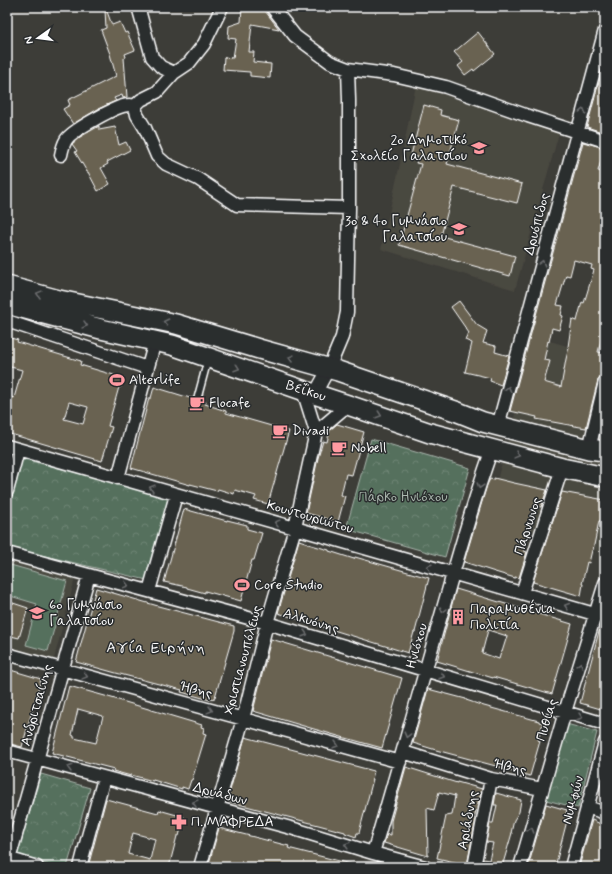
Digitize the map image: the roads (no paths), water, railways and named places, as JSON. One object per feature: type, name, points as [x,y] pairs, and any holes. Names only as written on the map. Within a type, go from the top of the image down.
[{"type":"main road","name":"Βεΐκου","points":[[7,286],[59,300],[176,324],[329,368],[483,422],[597,450]]},
{"type":"main road","name":"Βεΐκου","points":[[7,304],[101,329],[172,345],[306,392],[430,433],[562,468],[605,477]]},
{"type":"street","points":[[137,7],[152,57],[161,67],[174,73]]},
{"type":"street","points":[[135,106],[141,100],[157,92],[174,73],[189,63],[204,44],[222,7]]},
{"type":"street","points":[[272,7],[295,36],[330,62],[348,69],[394,74],[446,87],[605,141]]},
{"type":"street","name":"Δρυόπιδος","points":[[498,426],[605,30]]},
{"type":"street","points":[[306,392],[317,390],[329,368],[342,337],[348,312],[348,69]]},
{"type":"street","points":[[61,155],[62,148],[66,140],[72,134],[112,110],[122,106],[135,106]]},
{"type":"street","points":[[135,106],[137,114],[145,128],[157,156],[166,164],[198,179],[237,205],[349,208]]},
{"type":"street","points":[[7,321],[147,368]]},
{"type":"street","points":[[118,478],[155,341]]},
{"type":"street","points":[[597,450],[605,382]]},
{"type":"street","name":"Χριστιανουπόλεως","points":[[200,867],[243,719],[267,623],[295,528],[316,432],[306,400],[306,392]]},
{"type":"street","points":[[316,432],[348,405]]},
{"type":"street","points":[[7,491],[12,448]]},
{"type":"street","name":"Κουντουριώτου","points":[[12,448],[600,616]]},
{"type":"street","name":"Ηνιόχου","points":[[373,853],[453,574],[492,449]]},
{"type":"street","name":"Πάρνωνος","points":[[522,593],[562,468]]},
{"type":"street","points":[[149,592],[176,495]]},
{"type":"street","name":"Αλκυόνης","points":[[7,553],[267,623],[605,724]]},
{"type":"street","name":"Ανδριτσαίνης","points":[[8,861],[88,575]]},
{"type":"street","name":"Πυθίας","points":[[520,867],[565,712],[600,616],[605,583]]},
{"type":"street","name":"Ήβης","points":[[7,654],[243,719],[491,779],[542,789]]},
{"type":"street","name":"Νυμφών","points":[[571,867],[605,742]]},
{"type":"street","name":"Δρυάδων","points":[[7,751],[290,828],[425,867]]},
{"type":"street","points":[[80,867],[104,778]]},
{"type":"street","name":"Αριάδνης","points":[[474,867],[491,779]]},
{"type":"street","points":[[587,806],[605,813]]},
{"type":"street","points":[[8,861],[37,867]]},
{"type":"lane","points":[[197,400],[208,358]]},
{"type":"place","name":"2ο Δημοτικό Σχολείο Γαλατσίου","points":[[479,148]]},
{"type":"place","name":"3ο & 4ο Γυμνάσιο Γαλατσίου","points":[[459,229]]},
{"type":"place","name":"Alterlife","points":[[117,380]]},
{"type":"place","name":"Flocafe","points":[[197,403]]},
{"type":"place","name":"Divadi","points":[[280,431]]},
{"type":"place","name":"Nobell","points":[[339,448]]},
{"type":"place","name":"Core Studio","points":[[242,585]]},
{"type":"place","name":"6ο Γυμνάσιο Γαλατσίου","points":[[37,613]]},
{"type":"place","name":"Παραμυθένια Πολιτία","points":[[458,617]]},
{"type":"place","name":"Π. ΜΑΦΡΕΔΑ","points":[[179,822]]},
{"type":"district","name":"Αγία Ειρήνη","points":[[156,648]]},
{"type":"park label","name":"Πάρκο Ηνιόχου","points":[[403,497]]}]
